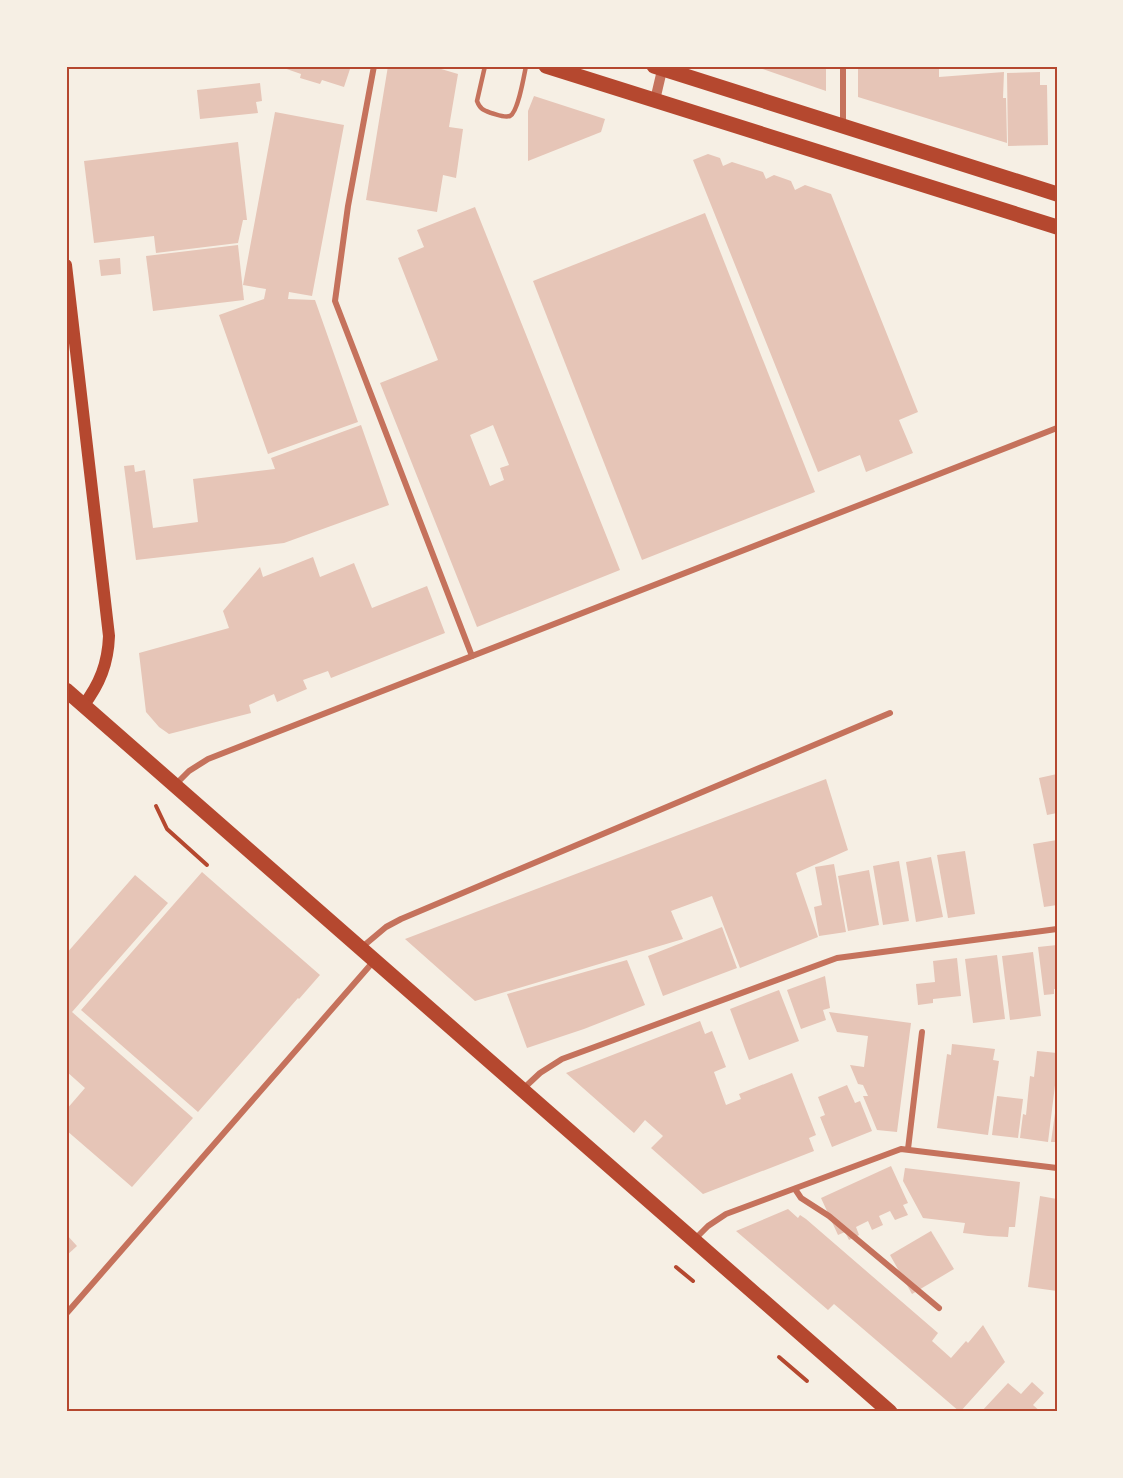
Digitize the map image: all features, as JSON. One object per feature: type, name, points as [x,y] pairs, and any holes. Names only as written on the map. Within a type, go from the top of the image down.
[{"type":"main road","points":[[546,66],[1057,227]]},
{"type":"main road","points":[[660,67],[1057,194]]},
{"type":"main road","points":[[66,265],[109,636],[109,649],[103,674],[83,706]]},
{"type":"main road","points":[[66,690],[890,1412]]},
{"type":"street","points":[[374,66],[348,206],[335,301],[472,656]]},
{"type":"street","points":[[843,66],[843,126]]},
{"type":"street","points":[[656,100],[660,67]]},
{"type":"street","points":[[175,786],[189,771],[208,759],[1057,428]]},
{"type":"street","points":[[361,949],[386,927],[401,919],[890,713]]},
{"type":"street","points":[[522,1090],[540,1072],[562,1059],[837,958],[1057,929]]},
{"type":"street","points":[[66,1314],[375,961]]},
{"type":"street","points":[[908,1149],[922,1032]]},
{"type":"street","points":[[693,1240],[720,1217],[894,1151],[908,1149],[1057,1168]]},
{"type":"street","points":[[795,1189],[801,1198],[829,1216],[939,1308]]},
{"type":"lane","points":[[485,66],[477,101],[482,110],[505,117],[510,116],[515,110],[526,66]]},
{"type":"path","points":[[156,806],[167,829],[207,865]]},
{"type":"path","points":[[676,1267],[693,1281]]},
{"type":"path","points":[[780,1357],[807,1381]]},
{"type":"building","points":[[278,66],[351,66],[344,87],[322,80],[320,84],[300,78],[301,74]]},
{"type":"building","points":[[388,66],[431,66],[458,74],[449,127],[463,129],[456,178],[443,175],[437,212],[366,200]]},
{"type":"building","points":[[754,66],[826,66],[826,91]]},
{"type":"building","points":[[858,66],[939,66],[939,77],[1004,72],[1003,98],[1006,98],[1007,143],[858,97]]},
{"type":"building","points":[[1040,72],[1040,85],[1047,85],[1048,145],[1008,146],[1007,73]]},
{"type":"building","points":[[260,83],[262,101],[256,102],[258,113],[200,119],[197,90]]},
{"type":"building","points":[[534,96],[605,119],[601,132],[528,161],[528,111]]},
{"type":"building","points":[[275,112],[344,125],[312,296],[289,292],[288,299],[315,300],[358,422],[268,454],[219,315],[264,299],[266,289],[243,285]]},
{"type":"building","points":[[238,142],[247,220],[243,220],[238,243],[156,253],[154,236],[94,243],[84,161]]},
{"type":"building","points":[[708,154],[720,158],[723,166],[732,162],[763,172],[766,179],[774,175],[791,181],[795,190],[805,185],[831,194],[918,412],[899,420],[913,453],[866,472],[860,455],[818,472],[693,160]]},
{"type":"building","points":[[475,207],[620,570],[477,627],[380,383],[438,360],[398,258],[424,247],[417,230]],"holes":[[[493,425],[509,465],[500,468],[504,480],[490,486],[470,435]]]},
{"type":"building","points":[[705,213],[815,492],[642,560],[533,281]]},
{"type":"building","points":[[238,245],[244,300],[153,311],[146,256]]},
{"type":"building","points":[[120,258],[121,274],[101,276],[99,260]]},
{"type":"building","points":[[361,425],[389,505],[284,543],[136,560],[124,466],[134,465],[135,472],[145,470],[153,528],[198,522],[193,479],[275,469],[271,458]]},
{"type":"building","points":[[313,557],[320,577],[354,563],[372,608],[427,586],[445,633],[331,678],[328,671],[303,680],[307,689],[277,702],[274,694],[249,705],[251,713],[169,734],[159,727],[146,712],[139,653],[229,628],[223,611],[260,567],[263,577]]},
{"type":"building","points":[[1057,774],[1057,813],[1047,815],[1039,778]]},
{"type":"building","points":[[826,779],[848,850],[796,873],[818,937],[740,968],[712,896],[671,911],[683,939],[475,1001],[405,939]]},
{"type":"building","points":[[1057,840],[1057,905],[1044,907],[1033,844]]},
{"type":"building","points":[[965,851],[975,914],[948,918],[937,855]]},
{"type":"building","points":[[931,857],[943,917],[916,922],[906,862]]},
{"type":"building","points":[[899,861],[909,921],[883,925],[873,866]]},
{"type":"building","points":[[834,864],[846,932],[819,936],[814,907],[822,905],[815,867]]},
{"type":"building","points":[[869,870],[879,925],[848,931],[838,876]]},
{"type":"building","points":[[202,872],[320,975],[198,1112],[81,1010]]},
{"type":"building","points":[[135,875],[168,903],[72,1012],[193,1118],[132,1187],[66,1130],[66,1110],[85,1088],[66,1071],[66,954]]},
{"type":"building","points":[[722,927],[737,968],[663,996],[648,956]]},
{"type":"building","points":[[1057,945],[1057,989],[1054,989],[1054,994],[1044,995],[1038,947]]},
{"type":"building","points":[[1033,952],[1041,1016],[1010,1020],[1002,956]]},
{"type":"building","points":[[997,955],[1005,1019],[973,1023],[965,959]]},
{"type":"building","points":[[957,958],[961,996],[933,999],[933,1003],[918,1005],[916,984],[935,982],[933,961]]},
{"type":"building","points":[[627,960],[645,1005],[527,1048],[507,994]]},
{"type":"building","points":[[825,976],[830,1008],[823,1010],[826,1020],[801,1029],[787,990]]},
{"type":"building","points":[[779,990],[799,1041],[749,1060],[730,1009]]},
{"type":"building","points":[[829,1012],[911,1023],[897,1132],[877,1130],[863,1096],[868,1096],[863,1085],[858,1084],[850,1065],[864,1067],[868,1036],[837,1032]]},
{"type":"building","points":[[700,1021],[705,1034],[712,1031],[726,1067],[714,1072],[726,1105],[741,1099],[739,1094],[792,1073],[816,1135],[809,1138],[814,1151],[703,1194],[651,1148],[663,1136],[645,1120],[634,1133],[566,1073]]},
{"type":"building","points":[[952,1044],[995,1049],[993,1060],[999,1061],[988,1135],[937,1128],[947,1054],[951,1055]]},
{"type":"building","points":[[1037,1051],[1057,1053],[1048,1142],[1020,1138],[1023,1114],[1026,1115],[1030,1076],[1034,1077]]},
{"type":"building","points":[[847,1085],[855,1103],[860,1101],[872,1131],[832,1147],[820,1117],[825,1115],[818,1097]]},
{"type":"building","points":[[997,1096],[1023,1099],[1018,1138],[992,1135]]},
{"type":"building","points":[[1056,1106],[1057,1142],[1051,1142]]},
{"type":"building","points":[[891,1166],[908,1203],[903,1205],[908,1215],[895,1220],[890,1211],[879,1216],[883,1225],[872,1230],[868,1221],[856,1227],[859,1235],[849,1240],[845,1232],[838,1235],[821,1198]]},
{"type":"building","points":[[905,1168],[1020,1182],[1015,1227],[1009,1227],[1008,1237],[988,1236],[963,1233],[965,1223],[923,1218],[903,1181]]},
{"type":"building","points":[[1040,1196],[1057,1199],[1057,1291],[1028,1287]]},
{"type":"building","points":[[788,1209],[798,1218],[800,1215],[806,1219],[938,1333],[932,1341],[951,1358],[983,1325],[1005,1362],[960,1412],[834,1304],[828,1310],[736,1231]]},
{"type":"building","points":[[931,1231],[954,1269],[912,1294],[890,1255]]},
{"type":"building","points":[[66,1234],[77,1246],[66,1256]]},
{"type":"building","points":[[1032,1382],[1044,1393],[1033,1405],[1041,1412],[981,1412],[1008,1383],[1021,1394]]}]
